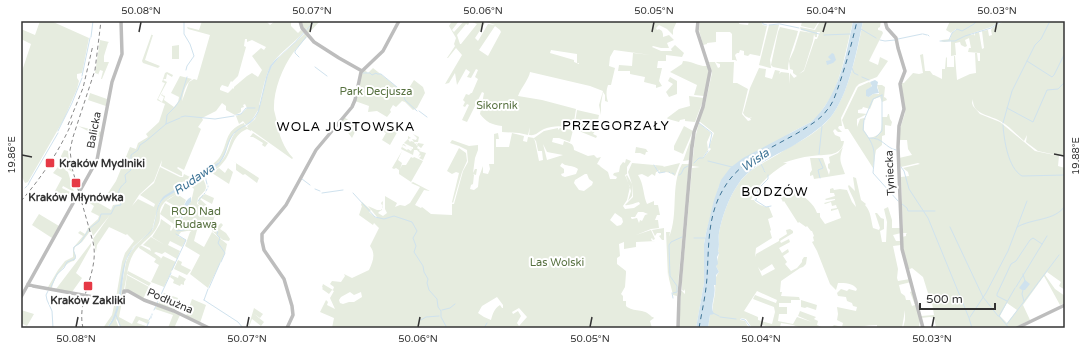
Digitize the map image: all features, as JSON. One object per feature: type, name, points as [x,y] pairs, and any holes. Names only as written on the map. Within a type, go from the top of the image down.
[{"type":"street","name":"Balicka","points":[[21,297],[97,160],[112,82],[122,54],[121,21]]},
{"type":"street","points":[[300,21],[302,28],[309,38],[317,45],[362,71]]},
{"type":"street","points":[[287,328],[293,315],[292,306],[284,279],[264,250],[262,240],[264,231],[285,206],[314,152],[352,106],[362,71],[383,51],[399,21]]},
{"type":"street","points":[[678,328],[679,297],[692,145],[694,130],[703,107],[710,72],[697,30],[698,21]]},
{"type":"street","name":"Tyniecka","points":[[885,21],[887,28],[896,38],[905,71],[900,84],[904,109],[900,126],[898,147],[902,249],[903,258],[914,292],[923,328]]},
{"type":"street","name":"Podłużna","points":[[28,284],[118,301],[123,300],[124,291],[128,291],[144,300],[174,311],[209,328]]},
{"type":"street","points":[[1017,328],[1065,305]]},
{"type":"green space","points":[[40,21],[51,21],[89,38],[82,73],[77,74],[79,81],[77,89],[64,119],[28,182],[25,183],[21,175],[21,74],[31,44],[21,39],[21,29],[35,35]]},
{"type":"green space","points":[[202,21],[266,21],[270,25],[275,21],[293,21],[291,22],[291,26],[298,33],[301,30],[304,32],[274,61],[268,71],[259,105],[272,66],[279,57],[305,33],[307,37],[293,53],[282,73],[274,103],[279,132],[287,150],[293,158],[292,159],[251,130],[247,129],[241,132],[234,141],[225,161],[216,170],[167,200],[163,204],[156,228],[151,236],[136,250],[130,261],[122,300],[119,301],[126,262],[130,253],[151,231],[133,247],[126,259],[118,301],[113,299],[116,298],[122,262],[125,253],[134,241],[127,234],[126,235],[109,227],[97,245],[96,252],[93,239],[110,215],[93,236],[91,230],[82,242],[75,247],[74,251],[76,257],[74,261],[67,264],[60,271],[52,288],[48,287],[65,261],[73,257],[73,248],[83,236],[78,233],[80,231],[85,234],[88,228],[98,219],[99,216],[91,212],[94,206],[85,200],[83,194],[111,210],[113,205],[120,204],[117,198],[108,193],[116,181],[130,147],[136,149],[138,143],[148,137],[146,134],[159,122],[165,104],[157,100],[165,83],[162,82],[165,73],[167,72],[173,75],[172,77],[167,74],[166,79],[163,80],[167,82],[158,99],[162,102],[164,97],[161,95],[163,93],[162,95],[165,96],[164,100],[174,107],[178,102],[179,97],[171,93],[180,76],[192,79],[189,82],[194,79],[197,80],[210,35],[188,29],[187,27],[199,30]],"holes":[[[245,39],[247,39],[247,42],[252,40],[266,47],[264,50],[261,48],[252,56],[262,70],[258,77],[252,73],[228,93],[220,90],[222,85],[228,87],[231,81],[232,82],[238,76],[246,47],[244,46]],[[189,82],[182,101],[186,86]],[[222,103],[226,106],[226,110],[235,115],[241,112],[241,108],[244,107],[243,105],[245,104],[247,108],[241,114],[236,116],[239,124],[243,121],[246,125],[259,109],[255,119],[247,126],[248,128],[244,123],[237,126],[229,134],[222,153],[213,164],[190,177],[184,174],[183,177],[180,177],[160,167],[154,183],[140,195],[155,204],[154,207],[138,199],[132,206],[139,195],[154,181],[162,160],[161,166],[182,176],[182,172],[177,168],[178,167],[184,170],[201,129],[198,127],[203,120],[202,118],[216,111]],[[234,133],[224,158],[214,167],[199,177],[223,157]],[[190,181],[163,199],[158,207],[152,230],[159,203],[164,197]]]},
{"type":"green space","points":[[300,21],[320,21],[308,34],[306,32],[307,28],[305,31]]},
{"type":"green space","name":"Sikornik","points":[[452,21],[459,21],[452,30],[454,32],[464,21],[470,21],[480,21],[485,23],[475,38],[478,41],[488,24],[495,25],[484,21],[611,21],[609,23],[613,21],[677,21],[673,30],[673,35],[667,29],[659,25],[656,28],[657,30],[659,29],[662,31],[663,37],[669,35],[674,40],[667,43],[669,48],[652,47],[661,51],[672,51],[671,49],[675,45],[684,53],[682,57],[666,55],[666,61],[658,61],[657,68],[662,68],[659,81],[662,86],[656,88],[656,85],[644,82],[645,77],[630,74],[630,71],[618,71],[619,65],[632,66],[633,53],[651,55],[614,50],[610,57],[609,66],[615,68],[611,85],[608,85],[607,89],[608,102],[605,101],[605,95],[603,92],[601,115],[599,105],[603,91],[590,86],[530,72],[518,96],[542,100],[576,109],[573,128],[555,126],[529,135],[530,127],[528,135],[502,132],[502,126],[492,124],[487,121],[480,114],[484,93],[482,92],[467,122],[462,120],[469,105],[467,104],[465,107],[463,106],[465,102],[463,100],[466,94],[469,95],[472,93],[478,79],[475,77],[478,70],[476,69],[471,78],[467,77],[470,72],[466,69],[457,85],[455,73],[449,83],[445,84],[462,55],[456,48],[447,58],[455,46],[454,44],[456,38],[449,26]],"holes":[[[470,21],[477,24],[461,44],[460,44],[457,35],[466,24],[468,25]],[[495,26],[500,30],[501,32],[488,56],[479,50]],[[551,50],[577,54],[577,63],[579,64],[574,62],[574,60],[550,53]]]},
{"type":"green space","points":[[700,21],[740,21],[739,24],[748,25],[749,21],[761,22],[763,25],[767,26],[760,56],[750,54],[748,56],[744,55],[744,51],[740,50],[739,53],[735,55],[737,61],[732,60],[732,34],[730,32],[716,32],[716,42],[703,45],[699,30]]},
{"type":"green space","points":[[802,21],[819,21],[814,29],[801,26]]},
{"type":"green space","points":[[820,21],[853,21],[842,68],[833,94],[818,116],[811,122],[790,133],[719,186],[704,244],[704,283],[696,328],[679,328],[681,291],[685,294],[685,289],[684,291],[682,290],[682,281],[692,168],[700,167],[692,166],[695,138],[699,123],[711,133],[707,142],[708,150],[703,157],[711,149],[709,147],[714,133],[699,121],[705,105],[712,73],[709,62],[715,62],[718,68],[720,67],[720,64],[716,62],[734,62],[733,83],[737,83],[748,89],[742,114],[748,121],[751,120],[750,118],[752,117],[749,118],[743,113],[750,88],[759,68],[766,69],[765,77],[772,79],[775,70],[780,71],[779,74],[781,72],[789,73],[789,84],[790,73],[794,78],[797,76],[793,73],[793,70],[790,69],[789,61],[800,31],[812,33],[801,30],[800,27],[815,30]],"holes":[[[817,32],[820,32],[817,39],[815,39],[804,71],[799,74],[804,70],[814,34],[815,37],[817,37]]]},
{"type":"green space","points":[[863,21],[881,21],[878,30],[882,31],[883,33],[869,61],[878,65],[880,57],[888,61],[877,77],[859,84],[856,87],[841,118],[842,126],[839,126],[838,128],[842,132],[838,132],[835,129],[833,131],[835,135],[840,137],[841,141],[844,141],[843,146],[836,153],[805,157],[783,163],[787,163],[766,178],[751,200],[754,200],[760,205],[769,207],[773,217],[768,219],[772,238],[756,248],[755,257],[756,254],[779,241],[779,239],[787,234],[786,230],[790,229],[793,233],[780,241],[781,243],[789,239],[790,242],[779,248],[782,253],[788,249],[789,252],[783,256],[787,262],[785,264],[791,271],[797,268],[804,257],[807,257],[806,264],[803,267],[781,281],[781,296],[799,297],[800,300],[791,300],[791,303],[779,303],[779,307],[787,307],[787,314],[779,314],[778,321],[793,324],[797,317],[812,322],[798,316],[800,311],[816,317],[814,319],[818,321],[817,325],[824,328],[801,328],[781,323],[780,327],[789,328],[774,328],[762,325],[762,328],[752,328],[746,319],[741,318],[740,320],[745,321],[749,328],[708,328],[710,315],[713,313],[715,280],[719,272],[716,266],[719,253],[719,233],[724,213],[732,194],[743,178],[752,170],[810,135],[830,118],[842,98],[847,85],[855,58]],"holes":[[[772,264],[775,269],[762,276],[758,267],[761,271]],[[757,291],[777,300],[776,303],[755,295],[753,299],[774,307],[775,312],[772,324],[758,320],[758,317],[744,311]]]},
{"type":"green space","points":[[950,21],[1001,21],[991,27],[970,34],[974,34],[975,36],[975,33],[979,32],[982,49],[984,48],[982,31],[988,30],[989,36],[992,35],[992,28],[1004,21],[1065,21],[1065,157],[1038,151],[1026,142],[1027,135],[1024,141],[1003,123],[979,111],[974,104],[973,99],[972,103],[980,114],[1000,122],[1035,151],[1059,156],[1058,166],[1065,168],[1065,290],[1059,286],[1061,282],[1047,272],[1045,275],[1055,289],[1065,296],[1065,303],[1060,305],[1044,276],[1023,305],[1030,320],[1014,328],[931,328],[936,327],[934,318],[921,318],[921,316],[934,315],[932,303],[923,277],[912,268],[908,270],[904,256],[902,237],[906,236],[907,233],[903,233],[901,177],[909,176],[908,172],[903,168],[920,164],[918,163],[901,167],[899,164],[899,158],[912,155],[908,149],[907,140],[899,140],[899,132],[905,113],[901,83],[904,83],[913,73],[923,73],[920,55],[923,54],[925,71],[930,71],[933,75],[942,79],[942,69],[945,69],[946,57],[947,67],[954,67],[955,56],[957,80],[976,73],[975,53],[977,53],[978,61],[980,61],[980,53],[968,52],[969,48],[971,48],[969,38],[965,40],[967,46],[965,47],[961,45],[960,42],[955,43],[956,55],[951,56],[951,41],[941,41],[950,39],[952,33],[956,29],[951,33],[946,30]],"holes":[[[1007,303],[1017,310],[1007,323],[1000,316]]]},
{"type":"green space","points":[[769,25],[779,25],[770,60],[771,68],[759,65]]},
{"type":"green space","points":[[780,27],[798,31],[790,55],[788,70],[773,67],[771,65]]},
{"type":"green space","points":[[151,35],[153,35],[145,60],[160,66],[158,68],[143,63],[142,61]]},
{"type":"green space","points":[[100,40],[109,42],[104,56],[104,62],[109,62],[102,79],[103,71],[100,70],[98,75],[95,73]]},
{"type":"green space","points":[[179,45],[179,59],[172,59],[172,46]]},
{"type":"green space","points":[[683,61],[708,66],[709,70],[704,96],[694,95],[697,85],[670,72],[682,64]]},
{"type":"green space","name":"Park Decjusza","points":[[373,68],[398,88],[407,91],[414,80],[423,87],[425,93],[417,108],[413,110],[402,101],[396,107],[393,105],[390,110],[391,112],[387,117],[377,111],[368,112],[369,106],[355,101],[361,74],[364,69],[368,73]]},
{"type":"green space","points":[[670,77],[677,81],[677,94],[669,97],[666,92],[673,84],[668,81]]},
{"type":"green space","points":[[869,82],[872,84],[868,89],[869,97],[873,94],[879,94],[877,85],[882,85],[885,87],[884,97],[887,100],[882,102],[880,97],[874,99],[870,109],[863,107],[862,109],[858,110],[858,113],[867,114],[857,119],[857,127],[860,119],[866,119],[864,120],[864,130],[869,138],[879,134],[882,125],[882,117],[887,117],[889,114],[892,122],[891,126],[885,125],[885,135],[882,136],[882,145],[876,150],[873,168],[848,129],[845,129],[842,120],[858,87]]},
{"type":"green space","points":[[90,93],[107,99],[106,106],[88,100]]},
{"type":"green space","points":[[689,96],[704,98],[695,122],[685,121],[685,119],[680,120],[679,122],[668,119],[667,118],[679,109],[690,106]]},
{"type":"green space","points":[[577,110],[599,115],[596,130],[593,134],[597,136],[596,138],[574,129]]},
{"type":"green space","points":[[344,117],[354,124],[352,128],[356,130],[352,138],[340,122]]},
{"type":"green space","points":[[385,122],[399,129],[390,145],[382,140],[386,133],[382,131]]},
{"type":"green space","points":[[78,126],[102,132],[100,137]]},
{"type":"green space","points":[[684,126],[693,131],[683,154],[674,150],[674,146]]},
{"type":"green space","name":"Las Wolski","points":[[558,128],[558,130],[560,128],[573,130],[570,142],[559,138],[553,138],[552,142],[563,145],[564,141],[572,145],[574,150],[588,156],[594,155],[597,158],[601,157],[597,164],[608,172],[610,179],[616,179],[617,177],[613,175],[614,173],[619,172],[620,166],[623,162],[625,163],[626,159],[631,161],[627,167],[627,174],[625,175],[628,183],[627,175],[632,184],[628,172],[632,163],[654,165],[656,168],[655,165],[664,166],[663,167],[680,163],[675,176],[667,172],[659,173],[660,170],[658,171],[657,169],[655,176],[652,174],[648,177],[642,174],[638,175],[647,204],[654,201],[654,205],[658,205],[660,215],[657,215],[655,220],[658,220],[659,228],[651,229],[636,235],[651,230],[655,239],[651,239],[652,241],[656,241],[636,242],[636,247],[624,249],[624,242],[619,244],[620,256],[617,258],[617,264],[626,271],[625,287],[621,294],[623,296],[623,301],[626,301],[626,306],[629,308],[645,312],[653,317],[654,318],[650,321],[652,328],[332,328],[334,318],[320,312],[326,300],[328,302],[327,305],[335,309],[330,298],[334,291],[332,290],[329,294],[322,289],[323,284],[333,290],[334,287],[330,284],[332,281],[341,282],[345,276],[344,274],[352,278],[369,270],[373,261],[373,252],[370,246],[379,228],[374,223],[373,225],[359,215],[362,202],[371,210],[369,212],[376,218],[377,217],[368,206],[381,210],[382,208],[382,210],[378,213],[383,216],[387,213],[385,209],[385,196],[397,203],[395,207],[400,205],[405,206],[410,203],[420,187],[411,183],[413,182],[430,191],[424,190],[415,205],[421,208],[422,207],[431,214],[452,215],[452,204],[454,204],[463,171],[468,162],[467,150],[450,143],[452,140],[469,146],[478,145],[473,173],[475,169],[477,169],[476,175],[473,174],[473,184],[471,185],[470,189],[474,190],[478,187],[479,177],[483,166],[483,173],[488,174],[490,169],[489,164],[494,164],[494,134],[498,133],[499,139],[496,139],[496,147],[509,147],[512,133],[524,136],[523,141],[527,142],[528,137],[534,138],[544,131]],"holes":[[[533,138],[536,141],[538,151],[542,151],[543,160],[539,161],[535,141]],[[543,144],[547,152],[563,155],[547,160]],[[562,163],[578,169],[576,174],[565,177],[561,174],[564,173],[564,169],[560,166]],[[585,174],[587,174],[589,179],[593,182],[592,185],[584,191],[579,190],[574,183],[575,180]],[[632,184],[633,197],[625,205],[639,202],[640,204],[634,208],[625,209],[623,206],[627,200],[630,188],[631,191],[628,201],[632,196]],[[638,212],[648,214],[645,215],[639,223],[637,218],[632,219],[631,217],[635,217]],[[615,213],[622,218],[623,222],[621,225],[617,226],[610,220]],[[350,292],[354,295],[361,292],[362,297],[354,302],[343,304],[340,303],[339,300],[341,297]],[[497,297],[503,305],[503,308],[500,305],[496,308],[491,320],[478,313],[482,306]],[[519,308],[527,317],[519,326],[517,323],[521,316],[518,311],[513,314],[512,312]]]},
{"type":"green space","points":[[253,133],[268,143],[265,147],[262,145],[263,143],[253,137],[250,137]]},
{"type":"green space","points":[[413,134],[419,137],[418,142],[414,142],[412,139],[416,140],[417,138]]},
{"type":"green space","points":[[692,136],[690,160],[683,161]]},
{"type":"green space","points":[[408,139],[410,142],[414,142],[415,144],[417,143],[416,145],[420,150],[419,151],[426,153],[423,160],[419,158],[421,156],[420,155],[418,157],[420,153],[417,150],[414,150],[413,155],[401,149],[403,144],[404,144],[407,147],[403,145],[402,147],[407,150],[408,149],[411,151],[412,149],[409,148],[413,149],[413,147],[404,143]]},
{"type":"green space","points":[[418,143],[424,144],[421,149],[417,145]]},
{"type":"green space","points":[[636,147],[646,149],[648,152],[646,152],[645,155],[635,153]]},
{"type":"green space","points":[[843,147],[840,159],[845,174],[814,179],[813,175],[810,176],[812,170],[810,158],[823,158],[829,175],[829,157],[838,153]]},
{"type":"green space","points":[[459,148],[466,153],[467,161],[462,172],[453,203],[459,173],[456,172],[452,174],[447,171]]},
{"type":"green space","points":[[64,150],[68,151],[72,172],[66,168],[65,170],[68,172],[74,192],[63,186],[62,188],[74,194],[70,202],[70,199],[55,191],[62,178],[53,173],[62,162],[61,156]]},
{"type":"green space","points":[[402,151],[398,160],[402,163],[400,169],[402,165],[406,165],[411,157],[423,161],[411,182],[399,174],[399,170],[392,168]]},
{"type":"green space","points":[[236,163],[259,178],[257,183],[245,174],[243,175],[236,170]]},
{"type":"green space","points":[[682,164],[689,164],[677,296],[673,295],[668,272],[668,277],[666,232],[670,232],[669,237],[674,219],[676,181]]},
{"type":"green space","points":[[219,168],[225,173],[228,168],[233,172],[229,184],[212,173]]},
{"type":"green space","points":[[853,177],[856,178],[861,200],[866,204],[865,205],[870,213],[873,228],[879,230],[880,228],[875,213],[884,219],[884,229],[880,231],[882,242],[886,242],[887,222],[884,209],[888,207],[892,220],[892,228],[901,228],[901,233],[893,235],[896,241],[901,241],[901,245],[893,246],[898,269],[897,278],[898,281],[910,279],[911,282],[899,285],[901,293],[905,296],[906,300],[910,300],[912,306],[915,305],[910,292],[913,291],[920,319],[919,328],[903,328],[905,310],[902,328],[877,328],[877,325],[849,328],[832,327],[834,325],[842,327],[843,323],[837,320],[837,307],[856,311],[857,307],[853,306],[852,303],[847,301],[846,297],[838,296],[837,293],[841,289],[856,291],[857,289],[851,284],[838,283],[836,290],[830,284],[812,242],[814,241],[814,236],[812,231],[807,226],[806,227],[799,222],[798,223],[781,198],[786,195],[789,196],[789,190],[798,190],[816,209],[817,213],[820,213],[820,217],[825,224],[841,218],[838,209],[831,211],[831,209],[837,208],[836,205],[832,206],[831,202],[824,203],[835,200],[825,199],[835,196],[834,193],[830,193],[830,189],[847,190],[856,207],[855,201],[848,186],[849,185],[855,191]]},
{"type":"green space","name":"ROD Nad Rudawą","points":[[203,179],[206,188],[198,198],[197,204],[215,215],[211,228],[181,232],[178,236],[186,240],[182,247],[170,241],[168,245],[180,251],[177,259],[165,252],[162,254],[156,252],[154,253],[161,258],[160,260],[163,256],[176,262],[164,287],[151,282],[159,265],[154,262],[156,259],[139,248],[140,245],[151,251],[150,248],[143,245],[151,237],[165,245],[152,237],[160,224],[161,219],[171,226],[171,231],[175,225],[160,214],[165,203],[182,213],[180,218],[182,219],[187,206],[191,202],[194,189],[192,187]]},
{"type":"green space","points":[[177,194],[186,200],[182,210],[166,201]]},
{"type":"green space","points":[[205,194],[214,198],[212,204],[201,198],[200,199],[210,208],[209,210],[198,204],[199,198]]},
{"type":"green space","points":[[39,214],[59,226],[52,238],[32,225]]},
{"type":"green space","points":[[221,223],[223,225],[220,229],[226,233],[230,239],[229,241],[223,240],[212,231],[213,224],[217,227]]},
{"type":"green space","points":[[664,228],[664,240],[662,240],[659,236],[661,233],[657,233],[655,236],[652,230]]},
{"type":"green space","points":[[197,230],[194,241],[204,247],[212,232],[227,244],[225,253],[208,288],[190,274],[200,255],[185,246],[190,232]]},
{"type":"green space","points":[[91,243],[91,246],[76,273],[82,278],[72,292],[56,289]]},
{"type":"green space","points":[[178,260],[182,262],[181,265],[191,270],[187,275],[174,269]]},
{"type":"green space","points":[[128,271],[151,283],[149,286],[127,274]]},
{"type":"green space","points":[[127,275],[149,287],[143,299],[125,289]]},
{"type":"green space","points":[[171,275],[178,278],[179,275],[186,279],[184,285],[181,284],[180,286],[173,283],[174,280],[170,277]]},
{"type":"green space","points":[[164,293],[178,298],[175,310],[158,304]]},
{"type":"green space","points":[[192,299],[206,305],[200,323],[186,316]]},
{"type":"green space","points":[[801,300],[817,305],[816,310],[801,307]]},
{"type":"green space","points":[[115,301],[118,301],[116,313],[107,328],[103,328],[112,315]]},
{"type":"green space","points":[[119,302],[122,302],[119,317],[132,324],[136,316],[149,320],[148,324],[139,320],[137,323],[146,326],[146,328],[121,328],[117,319],[119,328],[108,328],[116,314]]},
{"type":"green space","points":[[157,306],[180,315],[175,326],[177,328],[168,328],[173,315],[155,309]]},
{"type":"green space","points":[[254,308],[263,314],[260,318],[253,313],[264,322],[261,326],[252,319],[250,328],[248,328]]},
{"type":"green space","points":[[21,310],[34,314],[27,326],[21,323]]},
{"type":"water","name":"Rudawa","points":[[314,21],[315,21],[296,42],[280,56],[272,66],[268,75],[259,111],[250,123],[233,135],[221,162],[217,166],[165,198],[158,208],[155,224],[151,231],[157,208],[164,196],[219,162],[224,155],[232,135],[238,129],[249,123],[258,111],[270,66]]},
{"type":"water","name":"Wisła","points":[[853,21],[863,21],[851,72],[837,108],[830,118],[806,137],[749,172],[732,194],[724,213],[719,233],[719,253],[717,257],[718,264],[716,266],[719,272],[716,275],[716,285],[714,285],[715,292],[712,307],[714,314],[710,315],[708,328],[696,328],[704,283],[704,244],[714,200],[721,180],[730,168],[743,158],[811,122],[821,112],[835,88],[840,75]]},
{"type":"water","points":[[832,53],[834,54],[836,60],[827,65],[826,61],[831,60],[828,57]]},
{"type":"water","points":[[875,80],[878,82],[877,87],[879,93],[873,94],[869,97],[866,96],[866,90],[872,86],[870,82]]},
{"type":"water","points":[[191,197],[191,202],[180,221],[186,201]]},
{"type":"water","points":[[135,246],[126,261],[124,268],[121,297],[116,316],[107,328],[116,310],[124,264]]},
{"type":"water","points":[[1025,280],[1030,284],[1025,290],[1022,290],[1019,288]]},
{"type":"waterway","points":[[91,37],[93,21]]},
{"type":"waterway","points":[[184,21],[184,34],[190,44],[194,56],[186,70]]},
{"type":"waterway","points":[[762,21],[763,24],[767,25]]},
{"type":"waterway","points":[[949,40],[952,33],[957,29],[962,31],[977,21]]},
{"type":"waterway","points":[[940,41],[955,41],[965,36],[991,28],[1002,21]]},
{"type":"waterway","points":[[1003,123],[1012,91],[1035,45],[1041,39],[1050,21]]},
{"type":"waterway","points":[[769,25],[779,24]]},
{"type":"waterway","points":[[780,24],[799,28]]},
{"type":"waterway","points":[[801,29],[819,34]]},
{"type":"waterway","points":[[861,29],[876,38]]},
{"type":"waterway","points":[[824,35],[850,34]]},
{"type":"waterway","points":[[898,39],[922,34]]},
{"type":"waterway","points":[[923,34],[927,35]]},
{"type":"waterway","points":[[299,57],[295,51],[306,37]]},
{"type":"waterway","points":[[82,76],[90,38]]},
{"type":"waterway","points":[[880,40],[895,40]]},
{"type":"waterway","points":[[1027,61],[1052,77],[1065,53]]},
{"type":"waterway","points":[[315,67],[327,76]]},
{"type":"waterway","points":[[852,68],[854,73],[858,75]]},
{"type":"waterway","points":[[363,73],[370,73],[372,75],[376,73],[381,74],[403,92]]},
{"type":"waterway","points":[[51,287],[57,274],[64,268],[67,262],[75,259],[74,247],[80,243],[90,228],[99,221],[101,214],[111,214],[115,206],[121,205],[119,190],[126,182],[125,175],[131,170],[131,155],[138,150],[140,145],[166,124],[167,115],[180,100],[187,77]]},
{"type":"waterway","points":[[862,77],[869,80]]},
{"type":"waterway","points":[[58,131],[72,103],[82,78]]},
{"type":"waterway","points":[[1007,108],[1033,122],[1047,90],[1058,89],[1064,83]]},
{"type":"waterway","points":[[403,93],[405,100],[417,111]]},
{"type":"waterway","points":[[882,95],[873,99],[864,120],[863,130],[874,150],[873,173],[898,201]]},
{"type":"waterway","points":[[876,137],[882,131],[882,95]]},
{"type":"waterway","points":[[236,115],[241,114],[246,108],[255,108]]},
{"type":"waterway","points":[[419,111],[427,117]]},
{"type":"waterway","points":[[181,117],[185,116],[215,119],[234,116]]},
{"type":"waterway","points":[[166,124],[180,118]]},
{"type":"waterway","points":[[699,123],[712,133],[709,148]]},
{"type":"waterway","points":[[1003,125],[1004,138],[1010,160],[1017,172],[1022,176],[1065,175]]},
{"type":"waterway","points":[[819,154],[822,126]]},
{"type":"waterway","points":[[30,181],[58,133]]},
{"type":"waterway","points":[[869,138],[878,139],[892,149],[896,150]]},
{"type":"waterway","points":[[703,158],[708,151]]},
{"type":"waterway","points":[[694,163],[699,158],[702,158]]},
{"type":"waterway","points":[[819,159],[823,168],[818,170],[820,178]]},
{"type":"waterway","points":[[708,161],[732,167]]},
{"type":"waterway","name":"Wisła","points":[[761,164],[764,170]]},
{"type":"waterway","points":[[654,165],[659,173],[665,172]]},
{"type":"waterway","points":[[679,175],[684,168],[688,166]]},
{"type":"waterway","points":[[901,167],[904,171],[909,189],[928,218],[972,328]]},
{"type":"waterway","points":[[756,200],[758,189],[768,179],[768,175]]},
{"type":"waterway","points":[[302,179],[310,185]]},
{"type":"waterway","name":"Rudawa","points":[[206,180],[207,184]]},
{"type":"waterway","points":[[28,185],[30,181]]},
{"type":"waterway","points":[[315,189],[320,191]]},
{"type":"waterway","points":[[322,193],[343,190]]},
{"type":"waterway","points":[[353,193],[375,217],[384,219],[394,216],[412,222],[417,231],[413,238],[416,246],[414,252],[423,266],[424,272],[428,279],[427,283],[429,290],[437,299],[438,307],[441,311],[441,317],[447,328]]},
{"type":"waterway","points":[[198,201],[203,195]]},
{"type":"waterway","points":[[755,200],[766,207],[771,206]]},
{"type":"waterway","points":[[970,317],[986,293],[1008,251],[1027,201]]},
{"type":"waterway","points":[[902,204],[908,211],[935,211]]},
{"type":"waterway","points":[[1017,227],[1050,217],[1061,211],[1065,206]]},
{"type":"waterway","points":[[180,221],[176,229],[177,231],[194,228],[208,228]]},
{"type":"waterway","points":[[950,227],[983,297],[998,316]]},
{"type":"waterway","points":[[212,229],[218,232],[217,234]]},
{"type":"waterway","points":[[172,270],[186,240],[176,234]]},
{"type":"waterway","points":[[217,235],[220,238],[218,243],[225,253],[221,262]]},
{"type":"waterway","points":[[1016,287],[1047,236]]},
{"type":"waterway","points":[[673,293],[677,292],[677,286],[670,276],[669,245],[671,242],[682,237]]},
{"type":"waterway","points":[[694,238],[705,238]]},
{"type":"waterway","points":[[1007,301],[997,296],[997,294],[1011,264],[1016,261],[1030,240],[1033,238],[1042,244]]},
{"type":"waterway","points":[[1007,324],[1059,255]]},
{"type":"waterway","points":[[209,288],[220,263]]},
{"type":"waterway","points":[[157,303],[171,273]]},
{"type":"waterway","points":[[1023,274],[1025,281]]},
{"type":"waterway","points":[[999,316],[1015,288]]},
{"type":"waterway","points":[[204,300],[208,289]]},
{"type":"waterway","points":[[1023,290],[1022,294],[1024,301]]},
{"type":"waterway","points":[[48,291],[46,295],[52,311],[53,328]]},
{"type":"waterway","points":[[672,293],[673,298]]},
{"type":"waterway","points":[[204,300],[238,322],[243,328]]},
{"type":"waterway","points":[[442,310],[450,308],[455,304]]},
{"type":"waterway","points":[[154,310],[156,306]]},
{"type":"waterway","points":[[713,313],[719,316]]},
{"type":"waterway","points":[[116,315],[121,328]]},
{"type":"waterway","points":[[421,320],[426,317],[439,316]]},
{"type":"waterway","points":[[999,316],[1009,328]]},
{"type":"waterway","points":[[720,317],[736,319]]},
{"type":"waterway","points":[[741,319],[745,320],[751,328]]},
{"type":"waterway","points":[[147,326],[149,322]]},
{"type":"waterway","points":[[484,328],[487,323]]},
{"type":"waterway","points":[[179,328],[185,328]]},
{"type":"ferry route","points":[[699,328],[704,302],[710,231],[714,209],[718,198],[731,178],[748,162],[812,124],[829,108],[842,77],[857,21]]},
{"type":"railway","points":[[83,328],[83,306],[91,274],[94,253],[93,242],[72,168],[70,150],[95,70],[101,21]]},
{"type":"railway","points":[[68,125],[83,88],[93,45]]},
{"type":"railway","points":[[21,201],[50,163],[73,120]]},
{"type":"place","name":"Kraków Mydlniki","points":[[50,163]]},
{"type":"place","name":"Kraków Młynówka","points":[[76,183]]},
{"type":"place","name":"Kraków Zakliki","points":[[88,286]]},
{"type":"district","name":"PRZEGORZAŁY","points":[[616,126]]},
{"type":"district","name":"WOLA JUSTOWSKA","points":[[346,127]]},
{"type":"district","name":"BODZÓW","points":[[775,192]]}]
